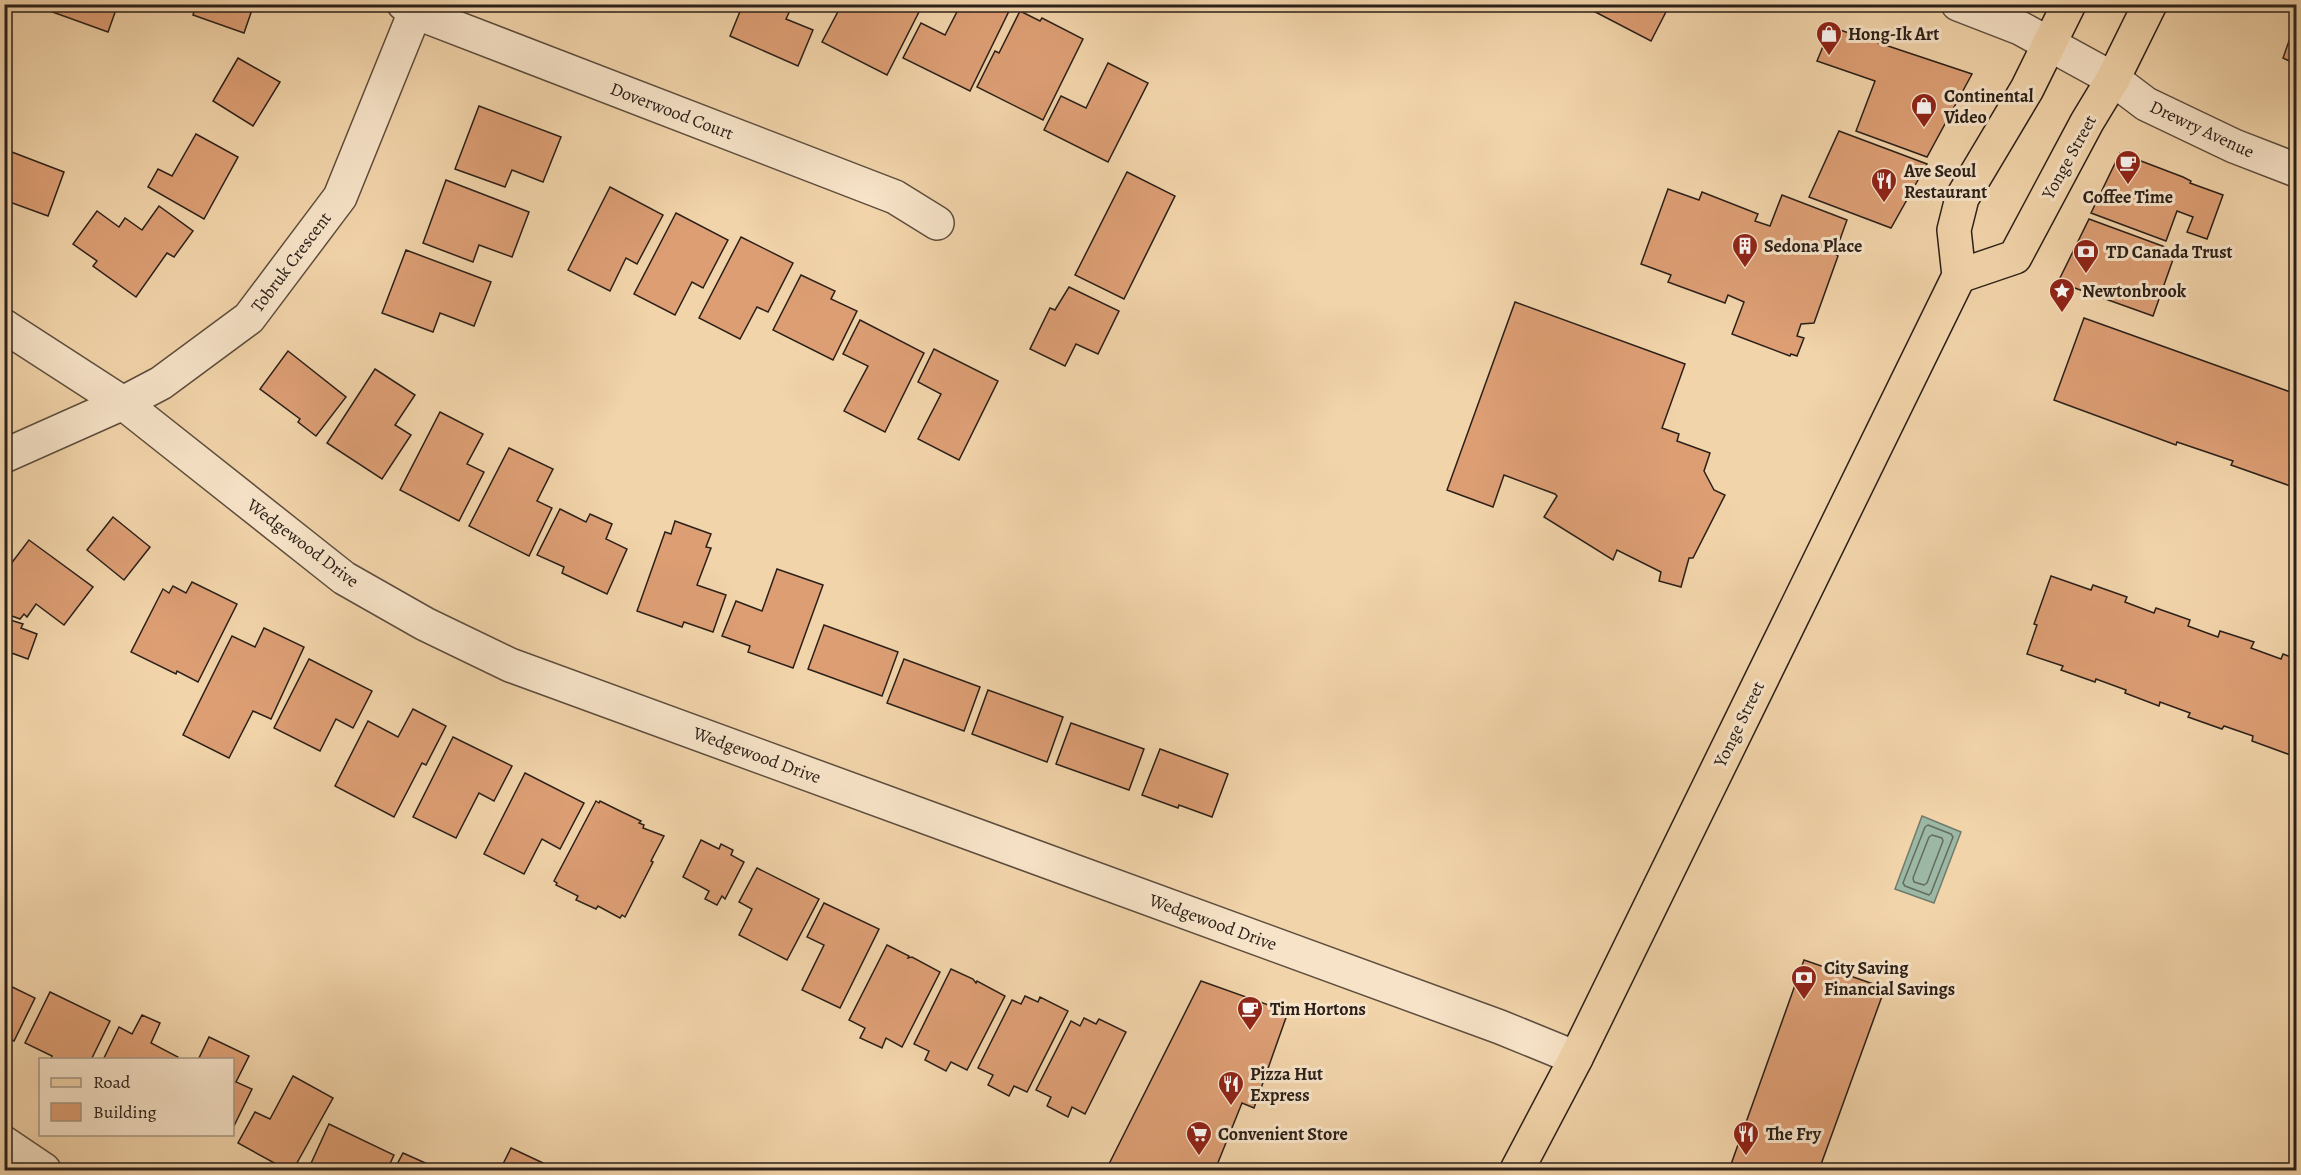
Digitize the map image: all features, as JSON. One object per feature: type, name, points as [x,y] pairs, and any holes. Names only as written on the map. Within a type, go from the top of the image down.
[{"type":"main road","points":[[1959,276],[1954,230],[1962,198],[2027,89],[2069,4]]},
{"type":"main road","name":"Yonge Street","points":[[1517,1170],[1576,1058],[1959,276],[2015,257],[2086,122],[2113,79],[2150,4]]},
{"type":"street","name":"Drewry Avenue","points":[[1958,4],[2020,28],[2113,79],[2146,104],[2234,146],[2296,170]]},
{"type":"street","name":"Doverwood Court","points":[[410,8],[895,197],[938,224]]},
{"type":"street","name":"Tobruk Crescent","points":[[4,456],[123,403],[161,383],[249,318],[340,197],[410,8]]},
{"type":"street","name":"Wedgewood Drive","points":[[4,326],[123,403],[344,578],[425,624],[510,665],[1489,1023],[1576,1058]]},
{"type":"street","points":[[4,1143],[44,1170]]},
{"type":"water","points":[[1922,816],[1961,832],[1934,903],[1895,889]]},
{"type":"building","points":[[49,4],[118,4],[108,32],[47,10]]},
{"type":"building","points":[[196,4],[254,4],[244,33],[193,15]]},
{"type":"building","points":[[743,4],[793,4],[786,19],[813,30],[798,66],[730,36]]},
{"type":"building","points":[[842,4],[923,4],[887,75],[822,42]]},
{"type":"building","points":[[961,4],[1000,4],[1010,9],[970,91],[903,58],[921,23],[945,35]]},
{"type":"building","points":[[1580,4],[1670,4],[1651,41]]},
{"type":"building","points":[[1020,11],[1040,21],[1042,18],[1083,39],[1043,120],[977,87],[995,51],[999,53]]},
{"type":"building","points":[[2296,21],[2296,64],[2283,58]]},
{"type":"building","points":[[1831,27],[1972,74],[1927,157],[1856,131],[1875,81],[1817,61]]},
{"type":"building","points":[[238,58],[280,82],[253,126],[213,101]]},
{"type":"building","points":[[1108,63],[1148,83],[1108,162],[1044,130],[1061,96],[1086,108]]},
{"type":"building","points":[[479,106],[561,137],[543,182],[512,170],[505,187],[455,169]]},
{"type":"building","points":[[1839,131],[1927,164],[1891,228],[1809,197]]},
{"type":"building","points":[[196,134],[238,157],[204,219],[148,187],[158,169],[172,176]]},
{"type":"building","points":[[4,149],[64,172],[48,216],[4,200]]},
{"type":"building","points":[[2120,153],[2223,195],[2207,239],[2187,232],[2193,217],[2177,211],[2166,241],[2091,213]]},
{"type":"building","points":[[1127,172],[1175,196],[1124,299],[1075,275]]},
{"type":"building","points":[[446,180],[529,212],[512,257],[479,245],[473,262],[423,243]]},
{"type":"building","points":[[610,187],[663,215],[637,264],[626,258],[610,291],[568,270]]},
{"type":"building","name":"Sedona Place","points":[[1668,189],[1699,200],[1702,192],[1758,214],[1755,221],[1770,226],[1782,195],[1847,220],[1838,245],[1828,249],[1838,256],[1814,323],[1801,324],[1797,336],[1804,338],[1797,356],[1791,354],[1790,356],[1732,334],[1744,302],[1728,295],[1725,303],[1668,282],[1671,275],[1641,264]]},
{"type":"building","points":[[159,206],[193,231],[174,257],[167,253],[136,297],[93,266],[97,261],[73,244],[97,211],[119,227],[125,218],[142,230]]},
{"type":"building","points":[[676,213],[728,240],[703,288],[692,282],[675,315],[634,294]]},
{"type":"building","points":[[2089,219],[2176,251],[2153,316],[2058,282]]},
{"type":"building","points":[[741,237],[793,263],[768,312],[757,307],[740,339],[699,318]]},
{"type":"building","points":[[406,250],[491,282],[474,326],[440,313],[433,332],[382,313]]},
{"type":"building","points":[[801,275],[835,291],[831,299],[857,311],[833,360],[773,330]]},
{"type":"building","points":[[1069,287],[1119,311],[1098,354],[1076,344],[1065,366],[1030,349],[1050,308],[1055,310]]},
{"type":"building","points":[[1515,302],[1685,364],[1662,428],[1679,434],[1677,441],[1710,453],[1704,471],[1714,490],[1725,495],[1693,558],[1689,558],[1681,587],[1659,581],[1661,572],[1617,550],[1613,560],[1544,517],[1557,496],[1555,494],[1504,475],[1493,507],[1447,490]]},
{"type":"building","points":[[2084,318],[2296,394],[2296,488],[2231,465],[2233,461],[2177,442],[2176,445],[2054,400]]},
{"type":"building","points":[[860,320],[924,353],[885,432],[844,411],[868,366],[843,354]]},
{"type":"building","points":[[934,349],[998,381],[959,460],[918,439],[941,394],[918,382]]},
{"type":"building","points":[[288,351],[346,397],[316,436],[298,422],[300,419],[260,389]]},
{"type":"building","points":[[375,369],[415,395],[395,425],[411,435],[382,479],[327,443]]},
{"type":"building","points":[[440,412],[483,434],[467,464],[484,472],[459,521],[400,490]]},
{"type":"building","points":[[509,448],[553,469],[537,501],[552,508],[529,556],[469,526]]},
{"type":"building","points":[[560,509],[586,522],[590,514],[612,524],[606,539],[627,549],[607,594],[562,573],[564,567],[537,555]]},
{"type":"building","points":[[113,517],[150,547],[124,580],[87,550]]},
{"type":"building","points":[[675,521],[711,534],[706,547],[711,548],[697,585],[726,595],[713,632],[684,622],[682,627],[637,611],[665,532],[671,534]]},
{"type":"building","points":[[29,540],[93,587],[64,625],[36,604],[27,617],[24,614],[20,619],[4,613],[4,573]]},
{"type":"building","points":[[777,569],[823,585],[793,668],[748,652],[750,646],[722,636],[736,601],[762,611]]},
{"type":"building","points":[[2051,576],[2091,590],[2093,585],[2127,597],[2125,602],[2154,613],[2156,608],[2190,620],[2188,626],[2218,637],[2220,631],[2254,642],[2251,648],[2281,659],[2283,654],[2296,659],[2296,757],[2252,741],[2253,736],[2224,726],[2222,729],[2188,717],[2190,713],[2160,702],[2159,706],[2125,693],[2126,690],[2061,670],[2063,666],[2027,654],[2037,625],[2034,624]]},
{"type":"building","points":[[192,582],[237,604],[198,682],[131,652],[163,589],[169,593],[173,586],[186,593]]},
{"type":"building","points":[[4,618],[23,624],[21,628],[37,634],[28,659],[6,651],[4,655]]},
{"type":"building","points":[[824,625],[898,652],[882,696],[808,669]]},
{"type":"building","points":[[264,628],[304,647],[271,719],[253,711],[229,758],[183,735],[232,636],[255,647]]},
{"type":"building","points":[[309,659],[372,691],[353,728],[336,719],[320,751],[274,728]]},
{"type":"building","points":[[904,659],[980,687],[964,731],[887,703]]},
{"type":"building","points":[[988,690],[1063,717],[1047,762],[972,734]]},
{"type":"building","points":[[413,709],[446,726],[426,765],[422,763],[394,817],[335,786],[368,721],[398,737]]},
{"type":"building","points":[[1071,723],[1144,749],[1129,790],[1056,764]]},
{"type":"building","points":[[453,737],[512,766],[494,801],[479,793],[456,838],[413,817]]},
{"type":"building","points":[[1160,749],[1228,774],[1212,817],[1142,795]]},
{"type":"building","points":[[525,773],[584,803],[560,849],[542,839],[524,874],[484,854]]},
{"type":"building","points":[[596,801],[641,821],[639,823],[644,825],[643,828],[664,836],[625,917],[622,915],[620,918],[598,906],[596,909],[576,900],[578,896],[556,885],[554,881]]},
{"type":"building","points":[[701,840],[719,849],[721,844],[733,850],[731,855],[744,862],[725,899],[722,896],[717,905],[705,899],[709,891],[683,877]]},
{"type":"building","points":[[757,868],[819,899],[787,960],[739,935],[752,909],[739,902]]},
{"type":"building","points":[[824,903],[879,929],[840,1008],[802,990],[824,945],[807,937]]},
{"type":"building","points":[[887,945],[909,956],[908,958],[912,957],[940,972],[902,1047],[886,1038],[882,1048],[860,1038],[865,1028],[849,1020]]},
{"type":"building","points":[[1804,960],[1885,988],[1819,1170],[1729,1170]]},
{"type":"building","points":[[951,969],[1005,996],[967,1070],[951,1062],[946,1071],[925,1060],[929,1051],[914,1044]]},
{"type":"building","points":[[1201,981],[1288,1012],[1254,1108],[1242,1103],[1215,1170],[1106,1170]]},
{"type":"building","points":[[4,983],[35,998],[14,1041],[4,1036]]},
{"type":"building","points":[[50,992],[110,1021],[92,1058],[52,1058],[52,1056],[25,1043]]},
{"type":"building","points":[[1025,996],[1038,1002],[1040,997],[1068,1011],[1027,1092],[1014,1086],[1009,1096],[988,1085],[993,1075],[978,1068],[1012,1000],[1021,1004]]},
{"type":"building","points":[[142,1015],[160,1023],[151,1043],[178,1058],[104,1058],[119,1027],[132,1034]]},
{"type":"building","points":[[1084,1018],[1096,1024],[1099,1019],[1126,1032],[1085,1114],[1072,1107],[1068,1117],[1047,1106],[1051,1097],[1036,1090],[1071,1021],[1080,1026]]},
{"type":"building","points":[[209,1037],[249,1056],[236,1082],[252,1089],[234,1126],[234,1058],[199,1058]]},
{"type":"building","points":[[293,1076],[333,1098],[293,1170],[287,1170],[238,1143],[255,1112],[270,1119]]},
{"type":"building","points":[[329,1124],[394,1155],[387,1170],[308,1170]]},
{"type":"building","points":[[511,1148],[558,1170],[500,1170]]},
{"type":"building","points":[[403,1153],[441,1170],[394,1170]]},
{"type":"place","name":"Hong-Ik Art","points":[[1829,57]]},
{"type":"place","name":"Continental Video","points":[[1924,129]]},
{"type":"place","name":"Coffee Time","points":[[2128,186]]},
{"type":"place","name":"Ave Seoul Restaurant","points":[[1884,204]]},
{"type":"place","name":"Sedona Place","points":[[1745,269]]},
{"type":"place","name":"TD Canada Trust","points":[[2086,275]]},
{"type":"place","name":"Newtonbrook","points":[[2062,314]]},
{"type":"place","name":"City Saving Financial Savings","points":[[1804,1001]]},
{"type":"place","name":"Tim Hortons","points":[[1250,1032]]},
{"type":"place","name":"Pizza Hut Express","points":[[1231,1107]]},
{"type":"place","name":"Convenient Store","points":[[1199,1157]]},
{"type":"place","name":"The Fry","points":[[1746,1157]]}]
